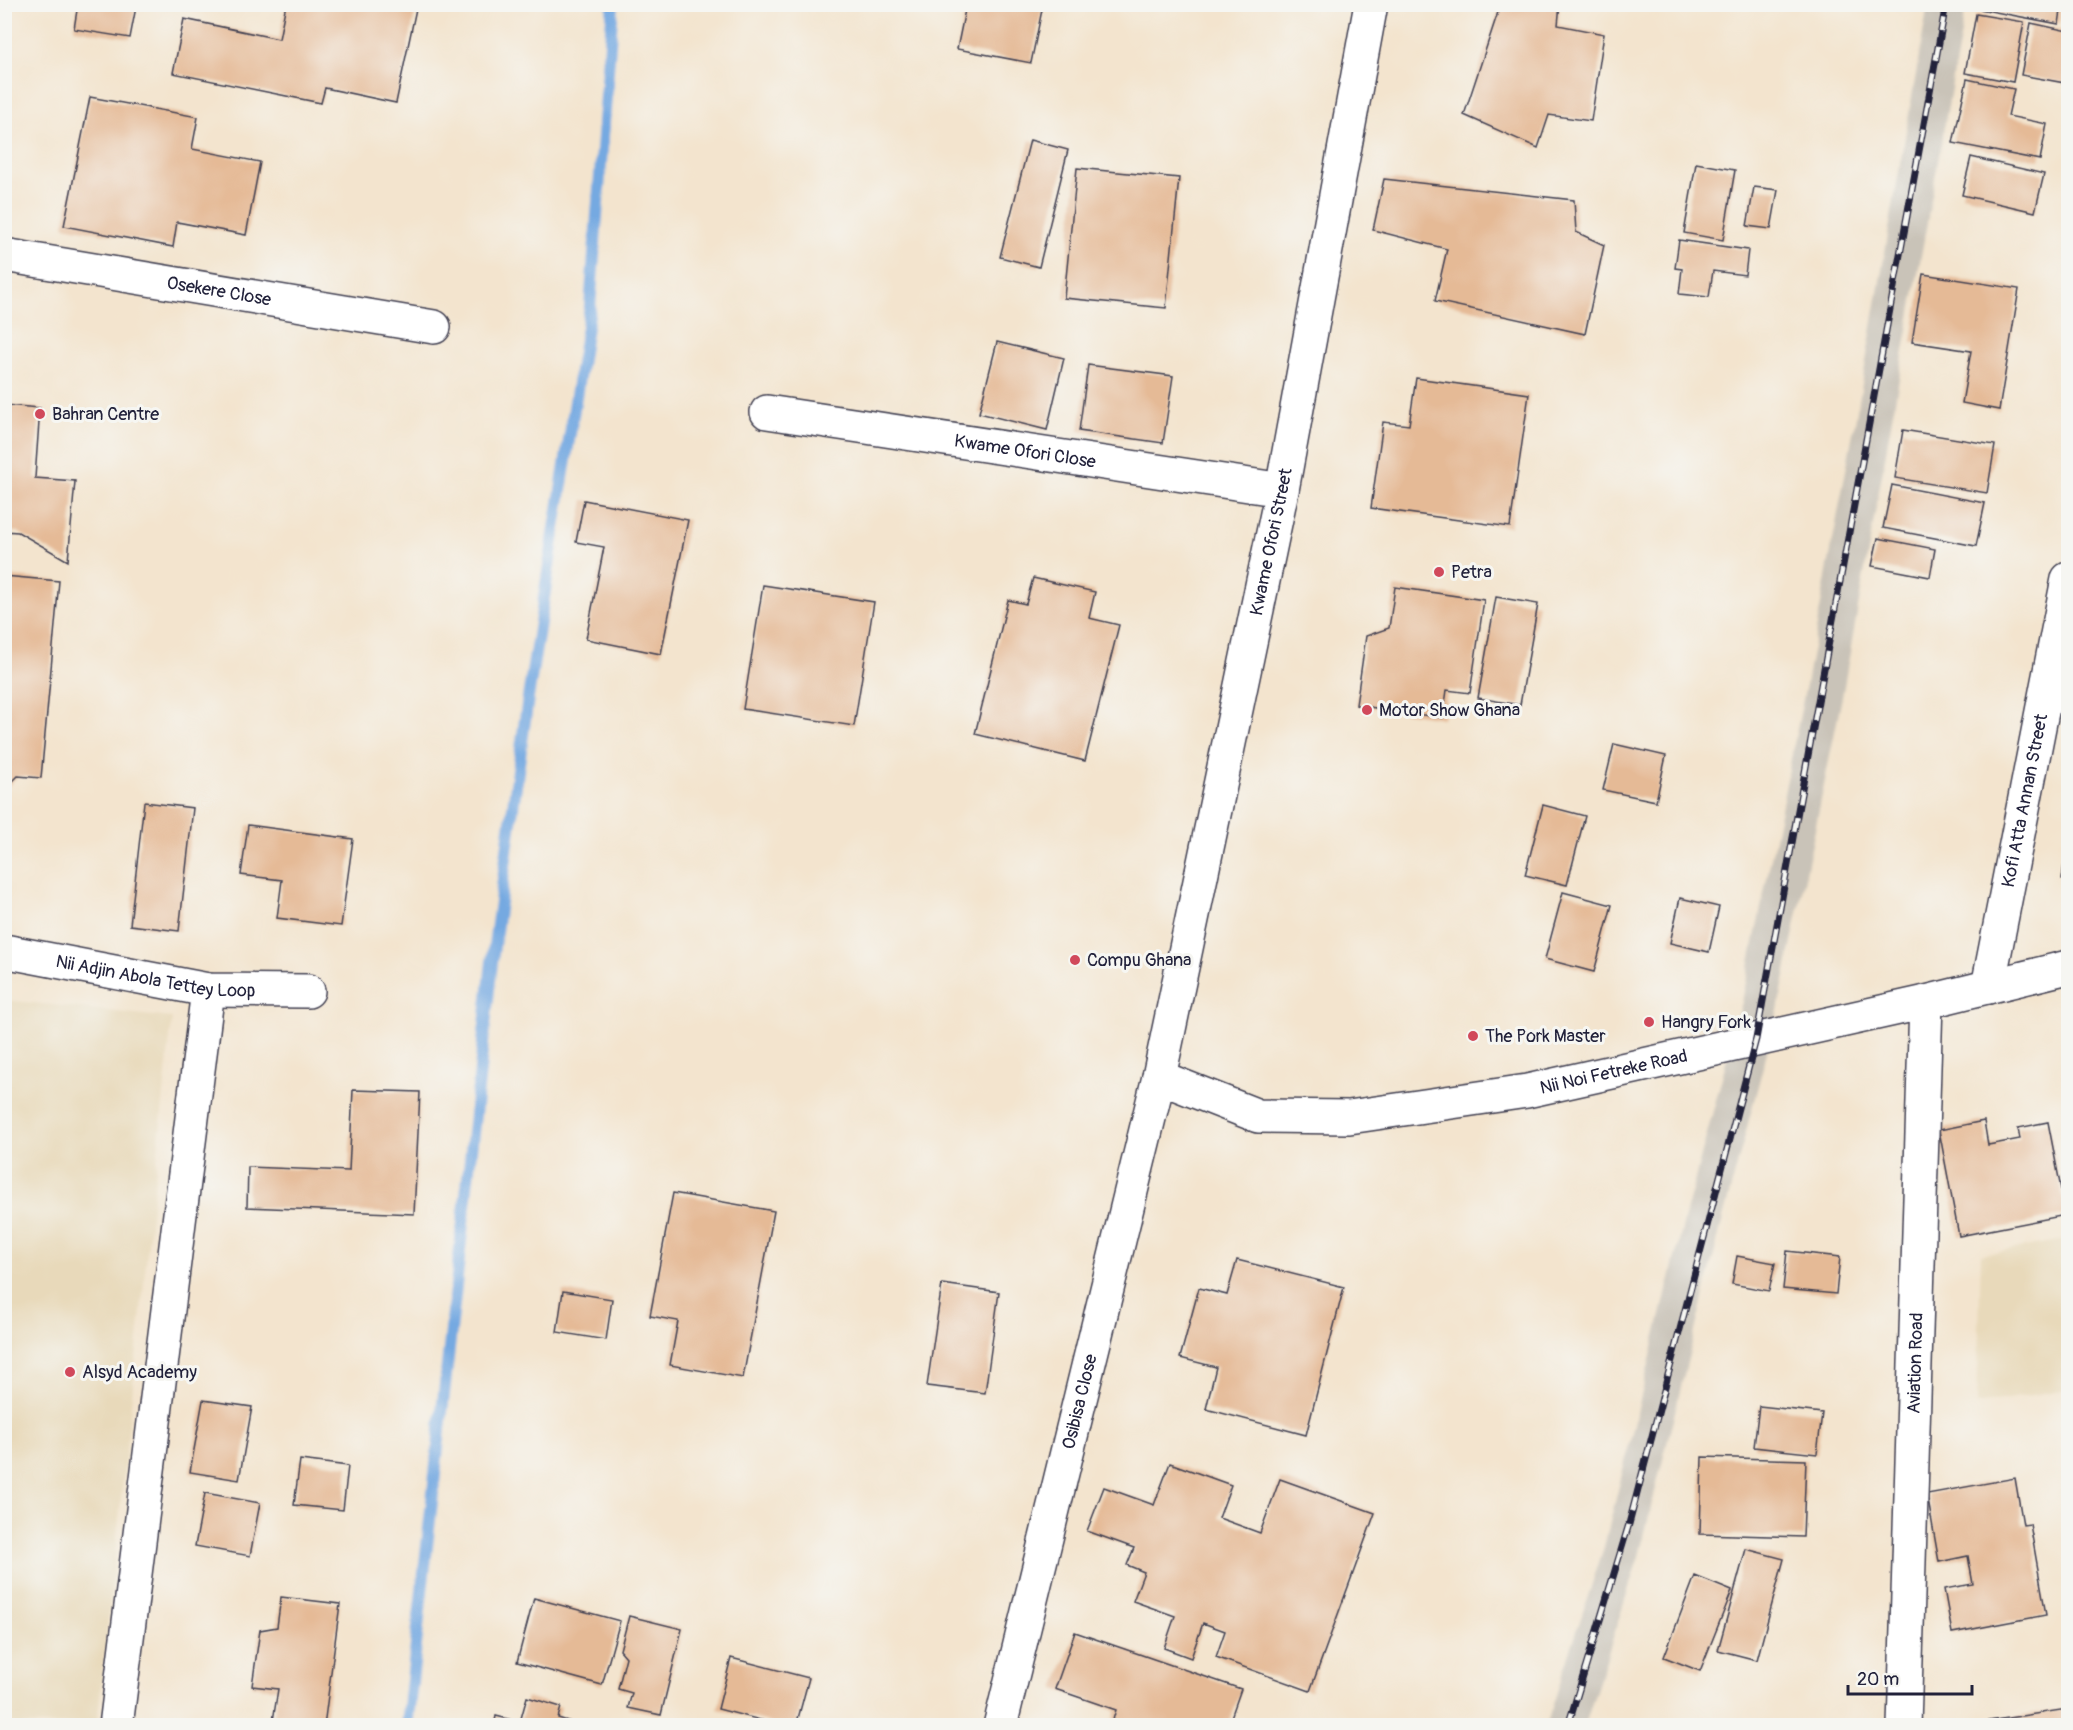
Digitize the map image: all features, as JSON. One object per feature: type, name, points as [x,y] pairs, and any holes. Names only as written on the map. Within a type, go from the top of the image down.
[{"type":"street","name":"Kwame Ofori Street","points":[[1159,1077],[1282,490],[1371,4]]},
{"type":"street","name":"Osekere Close","points":[[4,255],[434,327]]},
{"type":"street","name":"Kwame Ofori Close","points":[[767,412],[1282,490]]},
{"type":"street","name":"Kofi Atta Annan Street","points":[[1988,987],[2068,579]]},
{"type":"street","name":"Nii Adjin Abola Tettey Loop","points":[[4,951],[208,990],[308,991]]},
{"type":"street","name":"Nii Noi Fetreke Road","points":[[1159,1077],[1258,1116],[1349,1117],[1527,1091],[1926,1002],[2068,967]]},
{"type":"street","points":[[116,1725],[208,990]]},
{"type":"street","name":"Aviation Road","points":[[1904,1725],[1926,1002]]},
{"type":"street","name":"Osibisa Close","points":[[1000,1725],[1159,1077]]},
{"type":"shaded area","points":[[1928,5],[1966,5],[1842,697],[1778,1010],[1723,1218],[1639,1556],[1585,1725],[1546,1726],[1604,1547],[1687,1209],[1742,1002],[1805,690],[1861,390]]},
{"type":"shaded area","name":"Alsyd Academy","points":[[5,1000],[172,1018],[97,1725],[5,1725]]},
{"type":"shaded area","points":[[2068,1239],[2068,1389],[1977,1404],[1981,1255]]},
{"type":"building","points":[[78,4],[136,7],[130,38],[74,29]]},
{"type":"building","points":[[286,4],[417,4],[396,103],[325,88],[321,103],[173,73],[184,19],[279,39]]},
{"type":"building","points":[[1560,4],[1558,25],[1604,34],[1591,121],[1549,115],[1538,148],[1464,115],[1500,6]]},
{"type":"building","points":[[1980,4],[2062,4],[2059,24],[1979,9]]},
{"type":"building","points":[[966,5],[1043,5],[1031,63],[957,49]]},
{"type":"building","points":[[1976,14],[2024,22],[2013,82],[1965,73]]},
{"type":"building","points":[[2031,23],[2068,31],[2068,63],[2065,83],[2021,75]]},
{"type":"building","points":[[1967,79],[2014,89],[2008,116],[2047,124],[2040,160],[1953,143]]},
{"type":"building","points":[[90,97],[198,117],[192,149],[260,162],[246,235],[177,222],[173,247],[64,226]]},
{"type":"building","points":[[1030,140],[1068,150],[1039,267],[1000,257]]},
{"type":"building","points":[[1971,157],[2044,174],[2035,212],[1962,195]]},
{"type":"building","points":[[1696,163],[1735,170],[1723,240],[1684,233]]},
{"type":"building","points":[[1077,168],[1179,178],[1166,308],[1064,298]]},
{"type":"building","points":[[1384,179],[1574,200],[1576,232],[1604,245],[1585,334],[1435,301],[1447,249],[1373,230]]},
{"type":"building","points":[[1754,187],[1778,190],[1771,229],[1747,226]]},
{"type":"building","points":[[1679,240],[1748,250],[1745,275],[1713,271],[1709,297],[1679,294],[1682,269],[1675,268]]},
{"type":"building","points":[[1923,274],[2019,289],[1999,410],[1962,403],[1971,351],[1912,342]]},
{"type":"building","points":[[997,342],[1064,358],[1047,430],[979,413]]},
{"type":"building","points":[[1088,365],[1173,376],[1163,443],[1079,431]]},
{"type":"building","points":[[1416,378],[1529,394],[1510,527],[1371,508],[1383,422],[1409,425]]},
{"type":"building","points":[[4,405],[40,408],[35,478],[75,481],[68,561],[18,532],[4,531]]},
{"type":"building","points":[[1903,430],[1995,445],[1987,493],[1895,478]]},
{"type":"building","points":[[1892,485],[1985,503],[1976,546],[1883,528]]},
{"type":"building","points":[[584,500],[688,520],[661,654],[586,639],[604,547],[576,542]]},
{"type":"building","points":[[1878,538],[1935,549],[1930,577],[1872,566]]},
{"type":"building","points":[[4,576],[59,581],[41,778],[18,776],[4,790]]},
{"type":"building","points":[[1033,578],[1095,592],[1089,618],[1119,625],[1085,761],[975,734],[1008,600],[1026,604]]},
{"type":"building","points":[[763,585],[874,602],[854,726],[743,709]]},
{"type":"building","points":[[1395,587],[1484,600],[1470,693],[1447,690],[1443,718],[1356,705],[1366,636],[1389,628]]},
{"type":"building","points":[[1496,597],[1538,604],[1520,705],[1478,698]]},
{"type":"building","points":[[1614,744],[1666,756],[1656,801],[1603,790]]},
{"type":"building","points":[[144,802],[193,808],[179,931],[130,925]]},
{"type":"building","points":[[1543,805],[1585,816],[1567,885],[1525,875]]},
{"type":"building","points":[[248,825],[353,839],[341,926],[277,918],[282,880],[241,875]]},
{"type":"building","points":[[2067,840],[2068,879],[2062,879]]},
{"type":"building","points":[[1563,892],[1612,905],[1594,972],[1545,959]]},
{"type":"building","points":[[1680,898],[1719,907],[1709,952],[1670,943]]},
{"type":"building","points":[[353,1090],[420,1092],[414,1214],[247,1207],[248,1167],[349,1171]]},
{"type":"building","points":[[1984,1121],[1988,1145],[2020,1139],[2018,1128],[2048,1122],[2066,1215],[1959,1236],[1939,1130]]},
{"type":"building","points":[[673,1193],[774,1211],[743,1378],[670,1365],[678,1321],[650,1316]]},
{"type":"building","points":[[1787,1251],[1840,1257],[1836,1294],[1783,1289]]},
{"type":"building","points":[[1737,1256],[1775,1263],[1769,1291],[1732,1284]]},
{"type":"building","points":[[1237,1260],[1344,1287],[1306,1435],[1206,1409],[1216,1367],[1180,1358],[1199,1288],[1227,1295]]},
{"type":"building","points":[[942,1284],[999,1292],[985,1393],[927,1386]]},
{"type":"building","points":[[563,1291],[612,1299],[606,1340],[557,1332]]},
{"type":"building","points":[[203,1400],[252,1407],[239,1480],[190,1472]]},
{"type":"building","points":[[1759,1406],[1822,1413],[1817,1454],[1754,1447]]},
{"type":"building","points":[[1702,1457],[1806,1460],[1803,1537],[1700,1534]]},
{"type":"building","points":[[300,1460],[348,1466],[343,1510],[294,1505]]},
{"type":"building","points":[[1170,1463],[1231,1485],[1219,1518],[1260,1533],[1280,1479],[1375,1513],[1310,1691],[1216,1657],[1225,1631],[1203,1623],[1191,1658],[1164,1648],[1175,1616],[1133,1601],[1144,1572],[1127,1565],[1134,1548],[1087,1531],[1104,1487],[1154,1505]]},
{"type":"building","points":[[2015,1478],[2023,1525],[2030,1524],[2046,1615],[1952,1633],[1944,1589],[1973,1584],[1968,1556],[1939,1562],[1927,1494]]},
{"type":"building","points":[[205,1493],[260,1503],[250,1556],[195,1546]]},
{"type":"building","points":[[1746,1549],[1784,1559],[1757,1660],[1718,1650]]},
{"type":"building","points":[[1695,1576],[1732,1591],[1700,1671],[1664,1657]]},
{"type":"building","points":[[281,1597],[340,1604],[324,1726],[273,1721],[278,1689],[252,1686],[260,1630],[277,1627]]},
{"type":"building","points":[[534,1598],[620,1621],[602,1685],[517,1662]]},
{"type":"building","points":[[629,1616],[682,1629],[661,1715],[628,1708],[632,1693],[618,1689],[626,1657],[620,1650]]},
{"type":"building","points":[[1075,1632],[1241,1689],[1228,1726],[1111,1726],[1116,1710],[1055,1689]]},
{"type":"building","points":[[731,1658],[809,1678],[796,1726],[784,1726],[718,1709]]},
{"type":"building","points":[[527,1697],[561,1707],[558,1718],[584,1726],[494,1726],[496,1716],[520,1722]]},
{"type":"building","points":[[2067,1709],[2068,1726],[1989,1726],[1989,1721]]},
{"type":"waterway","points":[[407,1726],[493,953],[528,698],[590,308],[613,4]]},
{"type":"railway","points":[[1568,1726],[1629,1524],[1756,1039],[1946,4]]},
{"type":"place","name":"Bahran Centre","points":[[40,414]]},
{"type":"place","name":"Petra","points":[[1439,572]]},
{"type":"place","name":"Motor Show Ghana","points":[[1367,710]]},
{"type":"place","name":"Compu Ghana","points":[[1075,960]]},
{"type":"place","name":"Hangry Fork","points":[[1649,1022]]},
{"type":"place","name":"The Pork Master","points":[[1473,1036]]},
{"type":"place","name":"Alsyd Academy","points":[[70,1372]]}]
